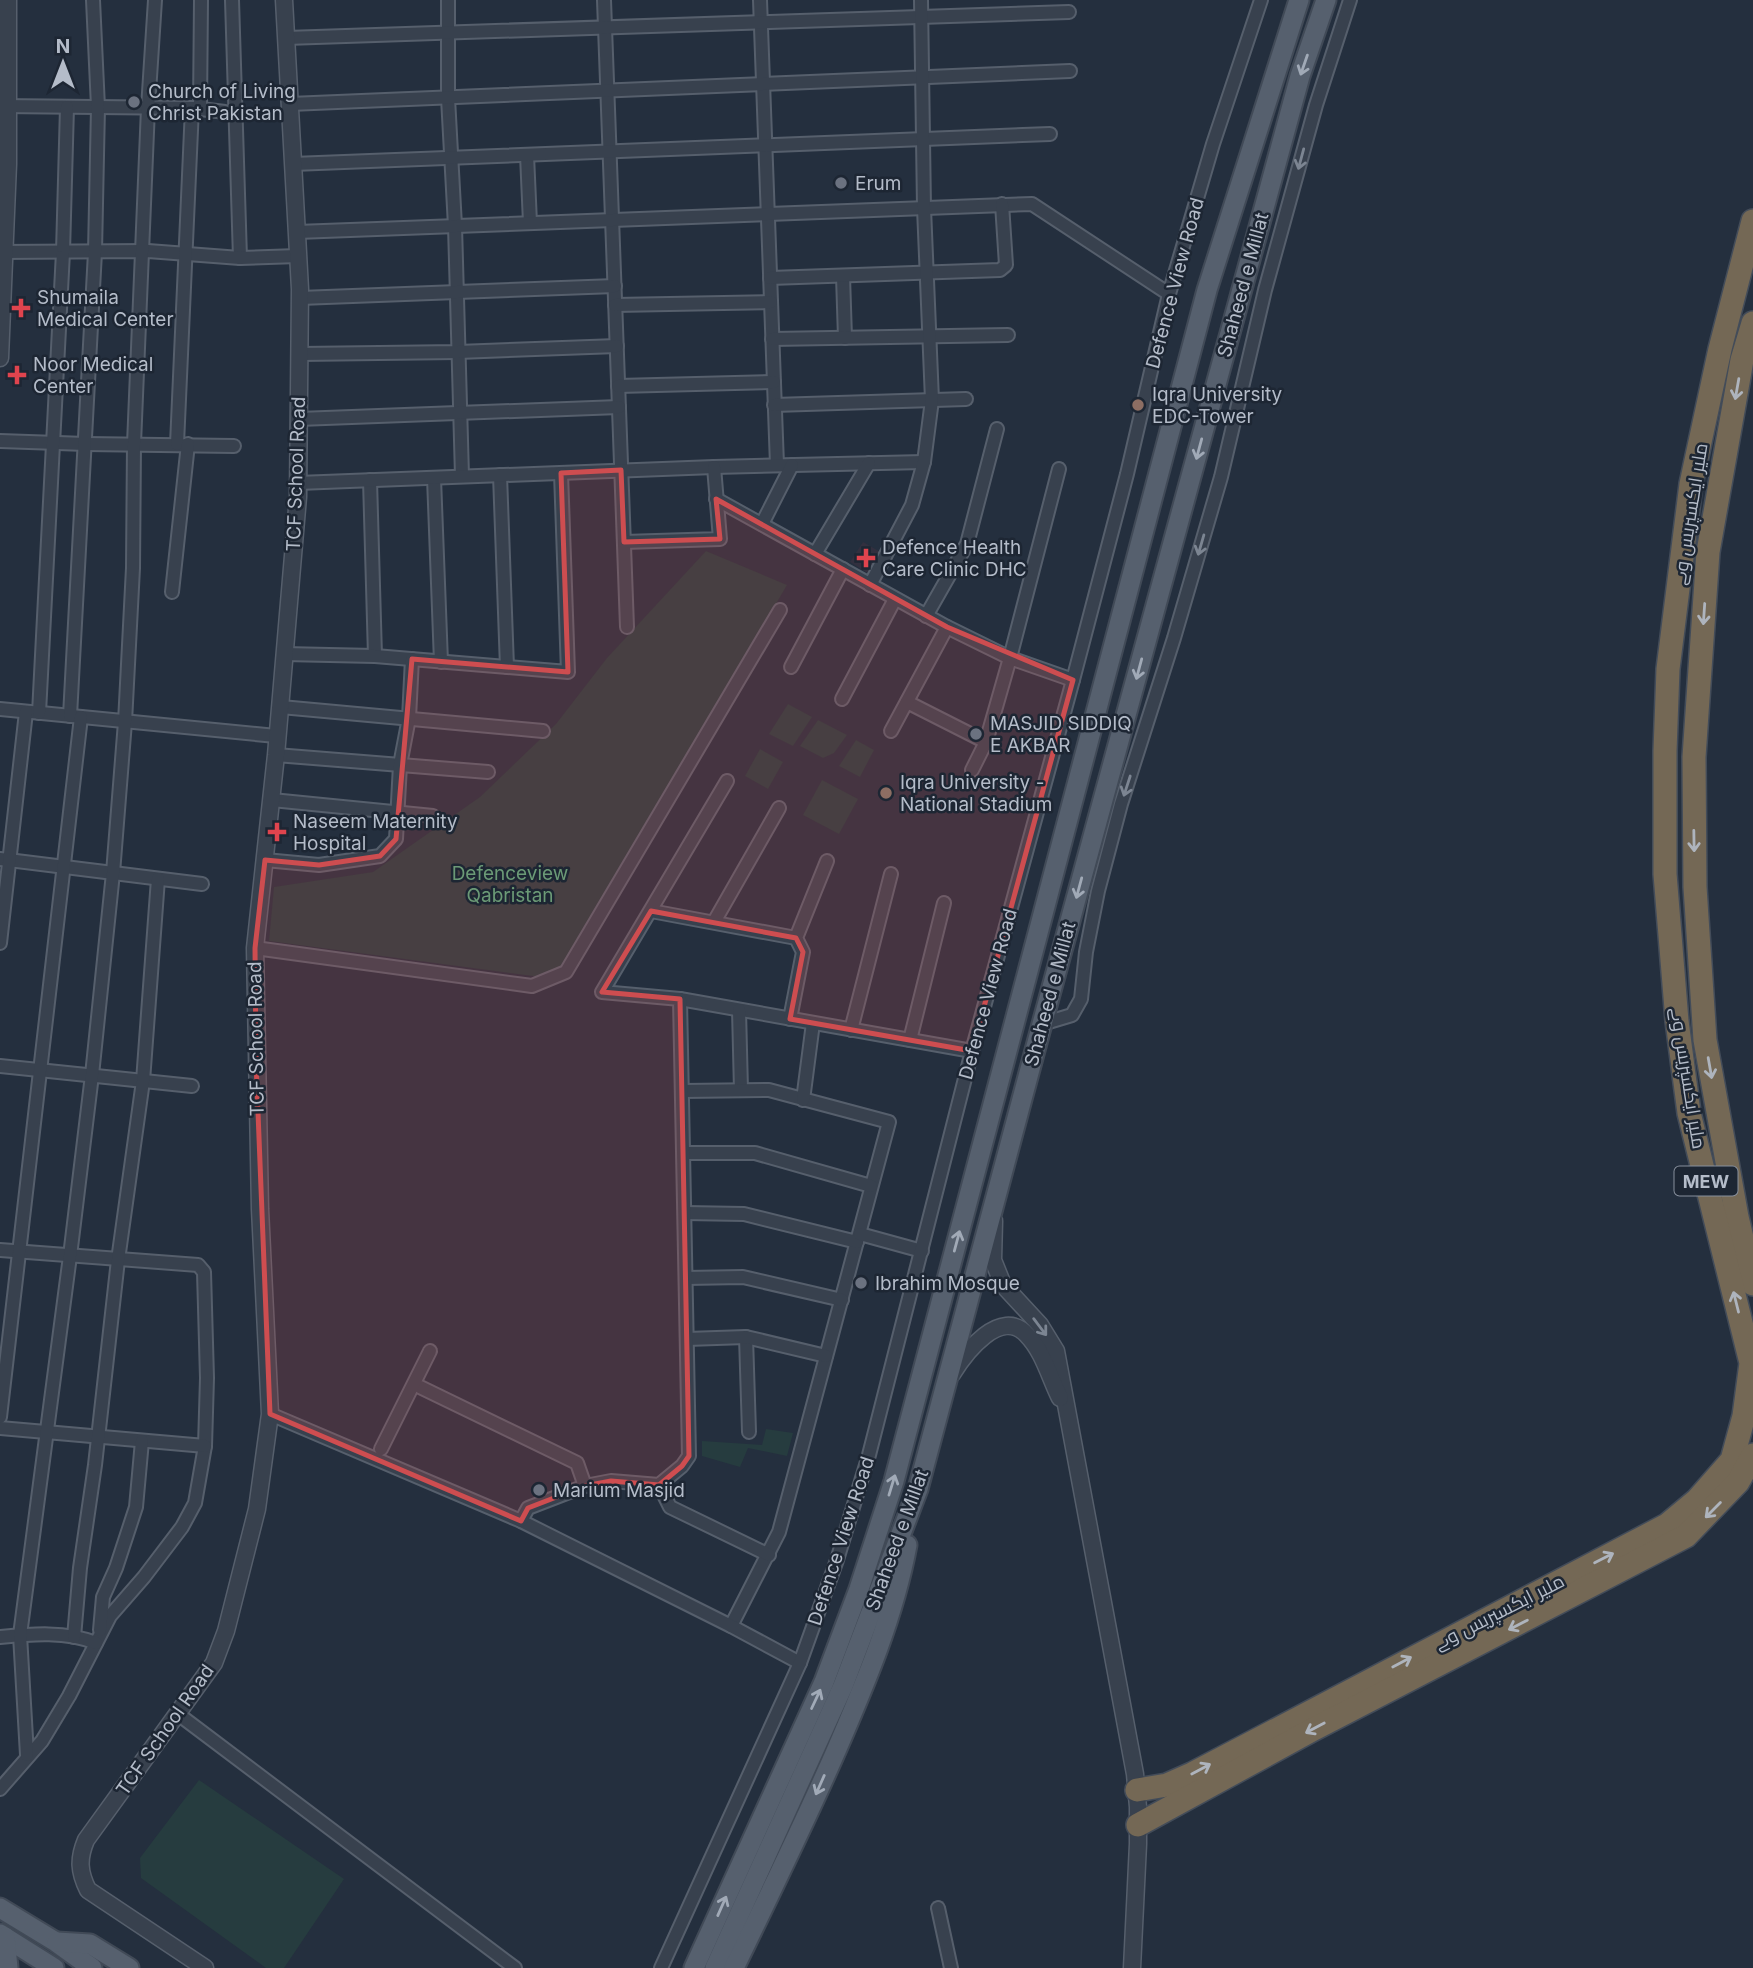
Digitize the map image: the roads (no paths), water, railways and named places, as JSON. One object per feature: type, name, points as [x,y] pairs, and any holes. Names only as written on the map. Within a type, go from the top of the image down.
[{"type":"highway","name":"ملیر ایکسپریس وے","points":[[1136,1790],[1167,1785],[1192,1774],[1667,1525],[1697,1500],[1732,1460],[1744,1416],[1751,1363],[1689,1113],[1677,1021],[1665,874],[1665,751],[1668,669],[1692,484],[1720,349],[1753,220]]},
{"type":"highway","name":"ملیر ایکسپریس وے","points":[[1753,323],[1742,360],[1708,552],[1694,757],[1695,887],[1705,1040],[1737,1217],[1753,1284]]},
{"type":"highway","name":"ملیر ایکسپریس وے","points":[[1138,1825],[1312,1730],[1686,1536],[1738,1482],[1753,1455]]},
{"type":"main road","name":"Shaheed e Millat","points":[[694,1968],[824,1682],[859,1589],[894,1481],[1207,290],[1299,0]]},
{"type":"main road","name":"Shaheed e Millat","points":[[715,1968],[843,1686],[918,1489],[1300,76],[1326,0]]},
{"type":"main road","points":[[734,1968],[792,1849],[859,1697],[900,1584],[918,1489]]},
{"type":"main road","points":[[8,1913],[92,1968]]},
{"type":"main road","points":[[3,1935],[46,1965]]},
{"type":"main road","points":[[3,1935],[8,1968]]},
{"type":"main road","points":[[56,1942],[90,1944],[129,1968]]},
{"type":"street","points":[[0,358],[8,0]]},
{"type":"street","points":[[0,1417],[63,867],[75,717],[98,107],[93,0]]},
{"type":"street","points":[[27,1755],[20,1635],[71,1256],[92,1075],[113,873],[125,722],[133,568],[134,444],[142,251],[155,0]]},
{"type":"street","points":[[172,592],[182,444],[186,256],[201,0]]},
{"type":"street","points":[[232,0],[240,258]]},
{"type":"street","name":"TCF School Road","points":[[205,1968],[88,1890],[80,1866],[81,1852],[86,1840],[214,1663],[226,1632],[257,1509],[270,1414],[260,1209],[255,948],[276,755],[273,736],[281,707],[298,483],[300,298],[284,0]]},
{"type":"street","points":[[448,0],[448,98],[455,226],[462,476]]},
{"type":"street","points":[[604,0],[627,627]]},
{"type":"street","points":[[760,0],[777,465]]},
{"type":"street","points":[[870,585],[912,505],[924,461],[932,400],[924,208],[920,0]]},
{"type":"street","name":"Defence View Road","points":[[661,1968],[800,1663],[837,1560],[865,1468],[972,1051],[1127,474],[1169,293],[1213,144],[1262,0]]},
{"type":"street","points":[[1042,1024],[1072,1015],[1081,999],[1086,952],[1098,891],[1121,804],[1222,477],[1265,290],[1316,106],[1350,0]]},
{"type":"street","points":[[286,38],[1069,12]]},
{"type":"street","points":[[290,104],[1070,71]]},
{"type":"street","points":[[4,106],[196,109],[225,112]]},
{"type":"street","points":[[0,943],[5,860],[32,712],[53,443],[67,107]]},
{"type":"street","points":[[293,164],[1050,134]]},
{"type":"street","points":[[527,155],[530,223]]},
{"type":"street","points":[[770,278],[1004,268],[1002,204]]},
{"type":"street","points":[[297,232],[1032,204],[1169,293]]},
{"type":"street","points":[[2,252],[142,251],[240,258],[298,256]]},
{"type":"street","points":[[843,276],[845,338]]},
{"type":"street","points":[[300,298],[615,286]]},
{"type":"street","points":[[615,305],[771,302]]},
{"type":"street","points":[[772,339],[1008,335]]},
{"type":"street","points":[[300,354],[617,346]]},
{"type":"street","points":[[618,386],[774,382]]},
{"type":"street","points":[[775,405],[967,399]]},
{"type":"street","points":[[299,419],[619,407]]},
{"type":"street","points":[[926,616],[967,544],[997,429]]},
{"type":"street","points":[[0,441],[234,446]]},
{"type":"street","points":[[298,483],[924,461]]},
{"type":"street","points":[[815,554],[869,463]]},
{"type":"street","points":[[762,524],[792,465]]},
{"type":"street","points":[[624,542],[720,539],[714,467]]},
{"type":"street","points":[[972,770],[986,741],[1010,658],[1059,469]]},
{"type":"street","points":[[284,654],[375,656],[568,672],[561,473]]},
{"type":"street","points":[[499,475],[507,667]]},
{"type":"street","points":[[434,478],[441,662]]},
{"type":"street","points":[[370,480],[375,656]]},
{"type":"street","points":[[716,499],[947,627],[1010,658],[1073,680]]},
{"type":"street","points":[[791,667],[843,569]]},
{"type":"street","points":[[842,699],[895,599]]},
{"type":"street","points":[[255,948],[532,986],[566,972],[780,610]]},
{"type":"street","points":[[891,731],[947,627]]},
{"type":"street","points":[[265,860],[319,865],[380,856],[396,839],[400,765],[409,718],[412,659]]},
{"type":"street","points":[[907,702],[986,741]]},
{"type":"street","points":[[281,707],[543,731]]},
{"type":"street","points":[[0,709],[273,736]]},
{"type":"street","points":[[276,755],[488,772]]},
{"type":"street","points":[[727,780],[602,992],[680,999],[972,1051]]},
{"type":"street","points":[[272,800],[433,816]]},
{"type":"street","points":[[714,922],[779,808]]},
{"type":"street","points":[[5,860],[202,884]]},
{"type":"street","points":[[790,1019],[803,952],[796,938],[827,861]]},
{"type":"street","points":[[851,1030],[891,874]]},
{"type":"street","points":[[74,1637],[118,1260],[143,1081],[158,879]]},
{"type":"street","points":[[910,1040],[944,903]]},
{"type":"street","points":[[651,911],[796,938]]},
{"type":"street","points":[[521,1521],[528,1508],[585,1486],[611,1481],[659,1485],[682,1466],[689,1456],[680,999]]},
{"type":"street","points":[[739,1010],[741,1090]]},
{"type":"street","points":[[803,1100],[813,1023]]},
{"type":"street","points":[[0,1066],[191,1086]]},
{"type":"street","points":[[683,1091],[769,1090],[889,1122],[779,1532],[731,1626]]},
{"type":"street","points":[[684,1153],[755,1153],[871,1186]]},
{"type":"street","points":[[995,1201],[993,1260],[1003,1284],[1040,1325],[1056,1351],[1061,1370],[1066,1410],[1115,1664],[1136,1790],[1138,1825],[1132,1968]]},
{"type":"street","points":[[685,1213],[744,1214],[922,1251]]},
{"type":"street","points":[[0,1250],[192,1264],[202,1268],[207,1378],[205,1446],[195,1503],[182,1527],[110,1616],[69,1696],[42,1741],[27,1755],[0,1790]]},
{"type":"street","points":[[686,1278],[743,1277],[842,1300]]},
{"type":"street","points":[[947,1380],[978,1340],[991,1331],[1006,1326],[1018,1327],[1038,1351],[1066,1410]]},
{"type":"street","points":[[687,1339],[746,1337],[826,1356]]},
{"type":"street","points":[[746,1337],[749,1432]]},
{"type":"street","points":[[381,1449],[430,1351]]},
{"type":"street","points":[[420,1387],[578,1463],[585,1486]]},
{"type":"street","points":[[270,1414],[521,1521],[800,1663]]},
{"type":"street","points":[[0,1428],[205,1446]]},
{"type":"street","points":[[98,1640],[103,1597],[136,1507],[142,1441]]},
{"type":"street","points":[[659,1485],[670,1507],[769,1555]]},
{"type":"street","points":[[0,1637],[20,1635],[98,1640]]},
{"type":"street","points":[[178,1714],[515,1968]]},
{"type":"street","points":[[939,1908],[951,1968]]},
{"type":"place","name":"Church of Living Christ Pakistan","points":[[134,102]]},
{"type":"place","name":"Erum","points":[[841,183]]},
{"type":"place","name":"Shumaila Medical Center","points":[[21,308]]},
{"type":"place","name":"Noor Medical Center","points":[[17,375]]},
{"type":"place","name":"Iqra University EDC-Tower","points":[[1138,405]]},
{"type":"place","name":"Defence Health Care Clinic DHC","points":[[866,558]]},
{"type":"place","name":"MASJID SIDDIQ E AKBAR","points":[[976,734]]},
{"type":"place","name":"Iqra University - National Stadium","points":[[886,793]]},
{"type":"place","name":"Naseem Maternity Hospital","points":[[277,832]]},
{"type":"place","name":"Ibrahim Mosque","points":[[861,1283]]},
{"type":"place","name":"Marium Masjid","points":[[539,1490]]},
{"type":"park label","name":"Defenceview Qabristan","points":[[510,884]]}]
